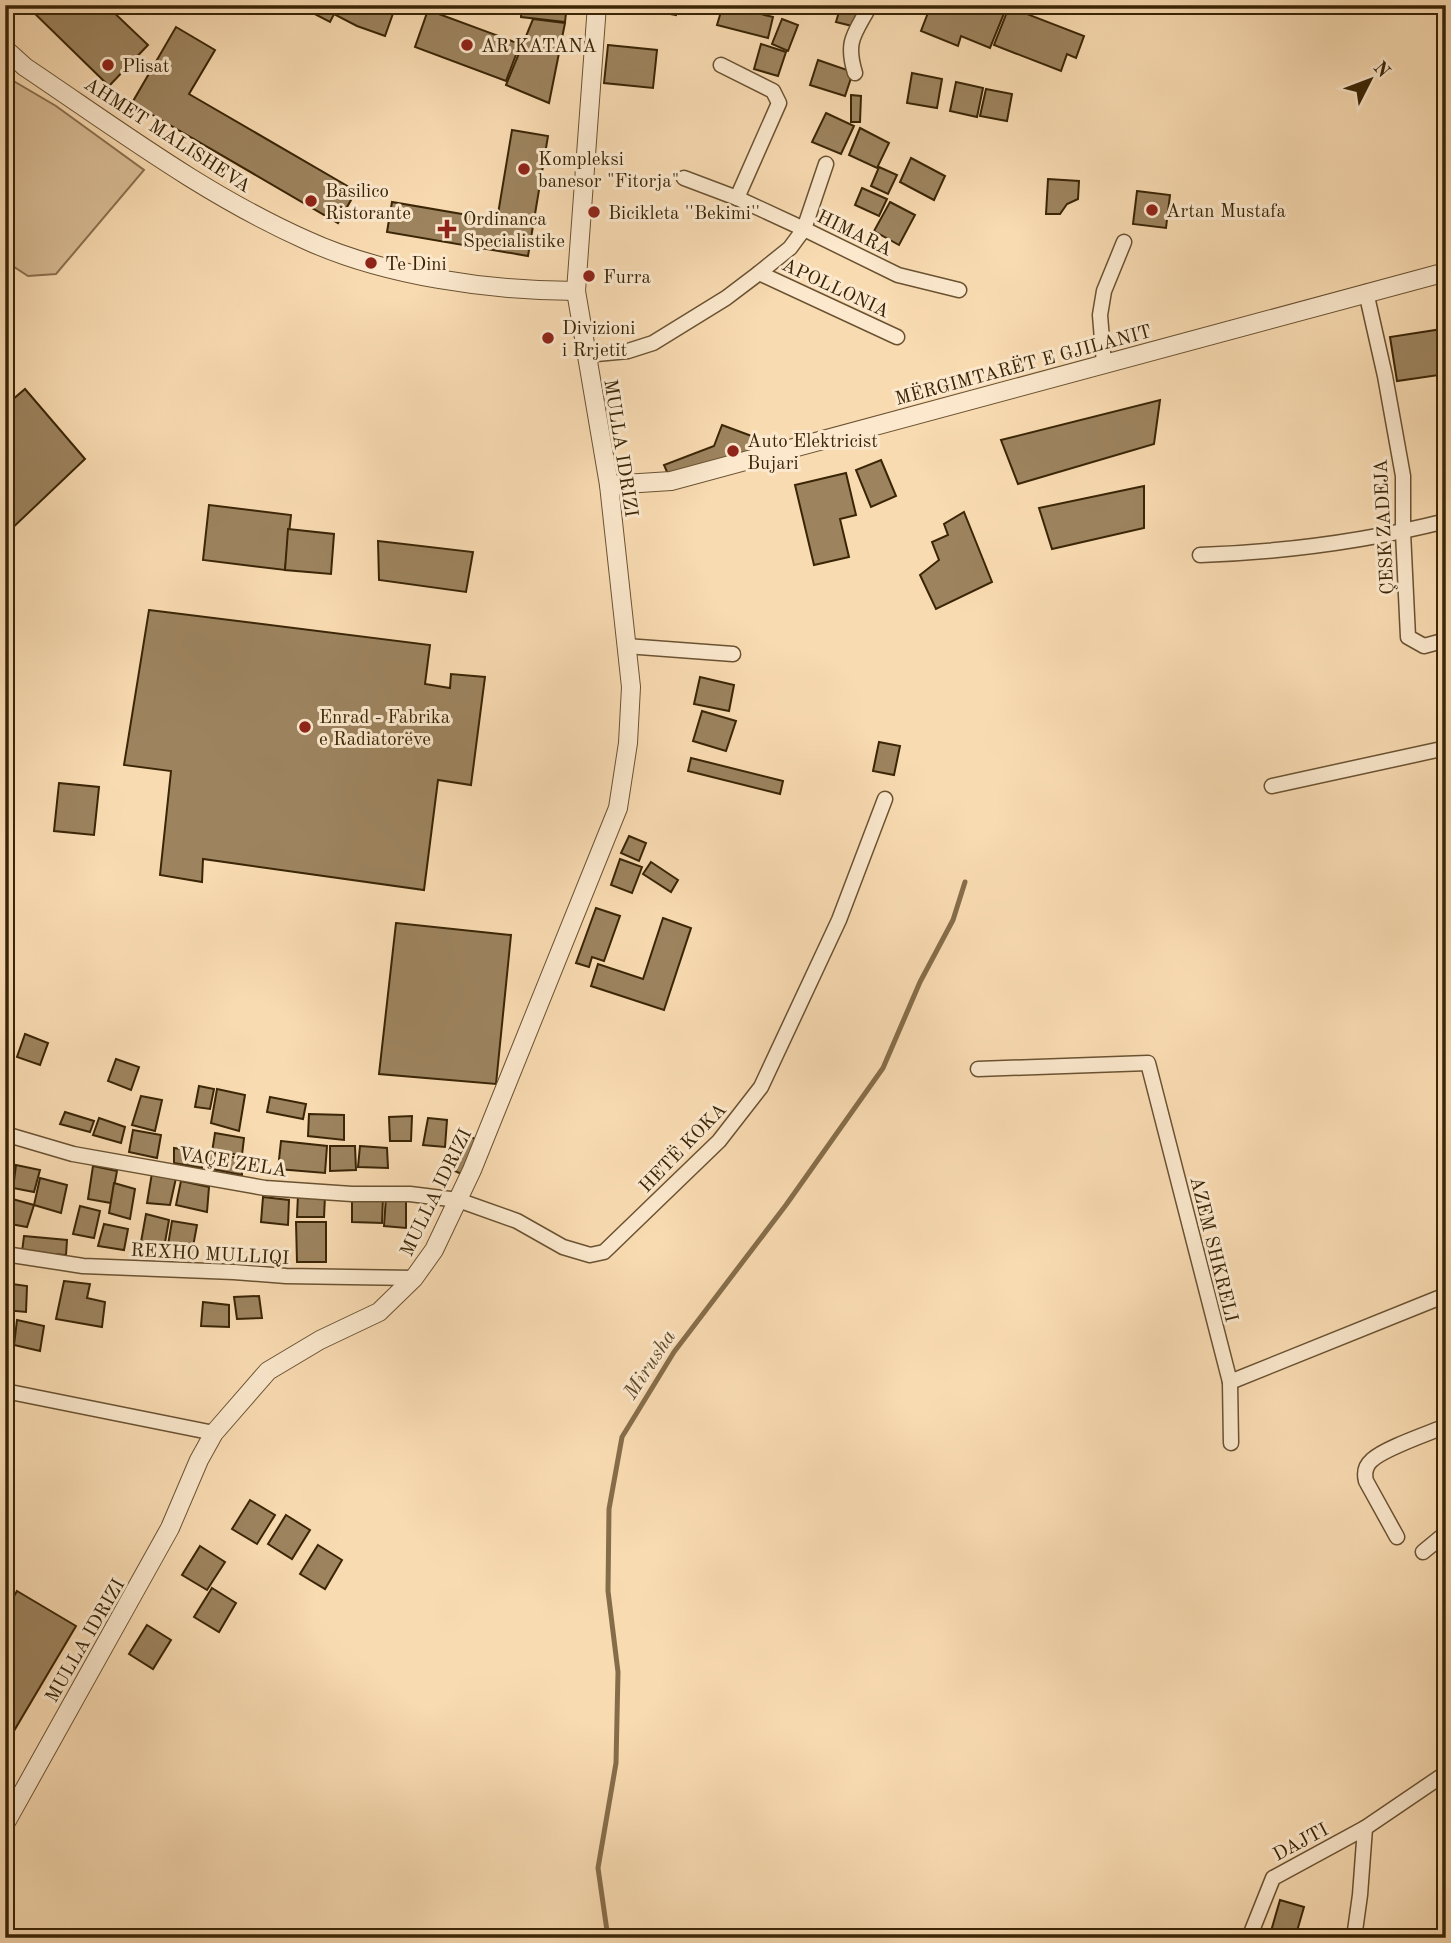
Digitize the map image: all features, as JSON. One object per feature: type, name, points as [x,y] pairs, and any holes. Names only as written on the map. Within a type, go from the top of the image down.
[{"type":"street","name":"MULLA IDRIZI","points":[[5,1824],[13,1795],[170,1528],[199,1460],[214,1433],[268,1371],[320,1340],[379,1312],[414,1279],[434,1250],[458,1200],[618,808],[628,743],[631,687],[609,485],[576,291],[597,5]]},
{"type":"street","points":[[855,73],[850,57],[850,45],[870,5]]},
{"type":"street","name":"AHMET MALISHEVA","points":[[5,50],[25,67],[210,190],[307,241],[386,268],[456,281],[539,291],[576,291]]},
{"type":"street","name":"AHMET MALISHEVA","points":[[5,61],[25,67]]},
{"type":"street","points":[[721,65],[773,91],[779,103],[737,198]]},
{"type":"street","points":[[804,229],[826,164]]},
{"type":"street","name":"HIMARA","points":[[684,178],[737,198],[898,275],[959,290]]},
{"type":"street","name":"APOLLONIA","points":[[586,355],[628,351],[653,342],[726,298],[790,248],[804,229]]},
{"type":"street","points":[[1104,364],[1100,316],[1104,291],[1124,242]]},
{"type":"street","name":"MËRGIMTARËT E GJILANIT","points":[[609,485],[671,481],[1446,272]]},
{"type":"street","name":"APOLLONIA","points":[[759,273],[897,337]]},
{"type":"street","name":"ÇESK ZADEJA","points":[[1366,292],[1403,476],[1408,637],[1424,646],[1446,640]]},
{"type":"street","points":[[1200,555],[1268,553],[1350,542],[1446,521]]},
{"type":"street","points":[[626,646],[733,654]]},
{"type":"street","points":[[1272,786],[1446,748]]},
{"type":"street","name":"HETË KOKA","points":[[458,1200],[517,1221],[563,1247],[590,1255],[604,1252],[622,1236],[719,1141],[761,1087],[830,941],[886,799]]},
{"type":"street","name":"AZEM SHKRELI","points":[[978,1069],[1148,1063],[1230,1382]]},
{"type":"street","name":"VAÇE ZELA","points":[[5,1134],[74,1154],[265,1188],[352,1194],[410,1194],[458,1200]]},
{"type":"street","name":"REXHO MULLIQI","points":[[5,1254],[83,1266],[414,1279]]},
{"type":"street","points":[[1231,1443],[1230,1382],[1446,1295]]},
{"type":"street","points":[[5,1391],[214,1433]]},
{"type":"street","points":[[1397,1537],[1370,1490],[1365,1471],[1376,1457],[1446,1426]]},
{"type":"street","points":[[1423,1552],[1446,1533]]},
{"type":"street","name":"DAJTI","points":[[1249,1938],[1273,1878],[1364,1828],[1446,1773]]},
{"type":"street","points":[[1354,1938],[1364,1828]]},
{"type":"shaded area","points":[[5,76],[56,106],[144,170],[56,274],[28,276],[5,261]]},
{"type":"building","name":"Plisat","points":[[26,5],[106,5],[148,45],[109,86]]},
{"type":"building","points":[[304,5],[396,5],[385,36],[334,14],[330,22],[303,8]]},
{"type":"building","points":[[522,5],[567,5],[565,22],[521,17]]},
{"type":"building","points":[[655,5],[678,5],[676,15],[654,11]]},
{"type":"building","points":[[723,5],[773,17],[768,38],[717,25]]},
{"type":"building","points":[[841,5],[862,5],[856,27],[836,22]]},
{"type":"building","points":[[931,5],[1007,6],[990,48],[961,36],[958,46],[921,31]]},
{"type":"building","points":[[1009,7],[1084,36],[1076,58],[1067,54],[1061,71],[994,45]]},
{"type":"building","name":"AR KATANA","points":[[428,10],[520,44],[506,81],[415,47]]},
{"type":"building","points":[[533,19],[565,23],[549,103],[506,85]]},
{"type":"building","points":[[782,19],[798,25],[788,51],[772,44]]},
{"type":"building","points":[[176,27],[215,50],[189,94],[356,191],[338,223],[132,103]]},
{"type":"building","points":[[761,44],[786,52],[778,76],[754,69]]},
{"type":"building","points":[[608,45],[657,50],[653,88],[604,83]]},
{"type":"building","points":[[818,60],[853,72],[845,96],[810,85]]},
{"type":"building","points":[[912,73],[942,79],[937,108],[907,103]]},
{"type":"building","points":[[956,82],[983,88],[977,117],[950,111]]},
{"type":"building","points":[[986,89],[1012,94],[1007,121],[980,116]]},
{"type":"building","points":[[851,95],[861,96],[860,122],[851,122]]},
{"type":"building","points":[[826,113],[854,126],[841,154],[812,142]]},
{"type":"building","points":[[860,128],[889,143],[877,168],[849,155]]},
{"type":"building","name":"Kompleksi banesor \"Fitorja\"","points":[[512,130],[548,136],[528,256],[387,232],[392,202],[497,220]]},
{"type":"building","points":[[911,158],[945,176],[934,200],[900,182]]},
{"type":"building","points":[[879,167],[897,175],[888,194],[871,186]]},
{"type":"building","points":[[1048,179],[1079,181],[1078,199],[1067,204],[1060,214],[1046,214]]},
{"type":"building","points":[[862,188],[887,199],[879,216],[855,205]]},
{"type":"building","name":"Artan Mustafa","points":[[1137,191],[1170,195],[1166,228],[1133,224]]},
{"type":"building","points":[[890,202],[915,215],[899,245],[874,231]]},
{"type":"building","points":[[1442,329],[1446,374],[1397,381],[1390,337]]},
{"type":"building","points":[[25,389],[85,459],[5,535],[5,406]]},
{"type":"building","points":[[1160,400],[1154,444],[1018,484],[1001,440]]},
{"type":"building","name":"Auto Elektricist Bujari","points":[[722,425],[765,441],[765,455],[671,481],[664,465],[714,446]]},
{"type":"building","points":[[881,460],[896,496],[871,507],[856,470]]},
{"type":"building","points":[[846,473],[856,515],[840,519],[849,557],[814,565],[795,485]]},
{"type":"building","points":[[1144,486],[1144,528],[1052,549],[1039,508]]},
{"type":"building","points":[[209,505],[291,515],[285,570],[203,560]]},
{"type":"building","points":[[964,512],[992,582],[936,609],[920,575],[939,560],[932,542],[948,535],[944,524]]},
{"type":"building","points":[[288,529],[334,534],[331,574],[285,570]]},
{"type":"building","points":[[378,541],[473,552],[466,592],[379,580]]},
{"type":"building","name":"Enrad - Fabrika e Radiatorëve","points":[[149,610],[430,645],[425,684],[450,688],[451,674],[485,677],[471,785],[438,780],[424,890],[203,859],[202,882],[160,875],[171,771],[124,765]]},
{"type":"building","points":[[700,677],[734,685],[729,711],[694,704]]},
{"type":"building","points":[[702,711],[736,721],[726,751],[693,741]]},
{"type":"building","points":[[879,742],[900,746],[894,775],[873,771]]},
{"type":"building","points":[[691,758],[783,781],[780,794],[688,771]]},
{"type":"building","points":[[59,783],[99,787],[94,835],[54,831]]},
{"type":"building","points":[[629,836],[646,843],[639,861],[621,853]]},
{"type":"building","points":[[620,859],[642,867],[632,893],[611,885]]},
{"type":"building","points":[[651,862],[678,880],[671,892],[643,874]]},
{"type":"building","points":[[596,908],[620,916],[604,961],[592,957],[589,967],[576,963]]},
{"type":"building","points":[[663,918],[691,928],[664,1010],[591,986],[598,964],[643,979]]},
{"type":"building","points":[[396,923],[511,935],[496,1084],[379,1074]]},
{"type":"building","points":[[25,1034],[48,1043],[40,1065],[17,1057]]},
{"type":"building","points":[[116,1059],[139,1067],[131,1090],[108,1081]]},
{"type":"building","points":[[199,1086],[214,1089],[210,1109],[195,1107]]},
{"type":"building","points":[[217,1089],[245,1095],[239,1131],[211,1123]]},
{"type":"building","points":[[141,1096],[162,1100],[155,1131],[132,1125]]},
{"type":"building","points":[[270,1097],[306,1104],[303,1119],[267,1112]]},
{"type":"building","points":[[65,1112],[94,1121],[90,1132],[60,1124]]},
{"type":"building","points":[[309,1114],[344,1115],[344,1140],[308,1136]]},
{"type":"building","points":[[412,1116],[411,1141],[390,1141],[389,1117]]},
{"type":"building","points":[[99,1118],[125,1127],[121,1143],[93,1135]]},
{"type":"building","points":[[428,1118],[447,1120],[445,1147],[423,1145]]},
{"type":"building","points":[[133,1130],[161,1135],[157,1158],[129,1152]]},
{"type":"building","points":[[457,1130],[481,1142],[465,1176],[441,1164]]},
{"type":"building","points":[[215,1133],[244,1138],[242,1155],[212,1152]]},
{"type":"building","points":[[281,1141],[327,1146],[325,1173],[278,1169]]},
{"type":"building","points":[[330,1146],[355,1146],[356,1170],[330,1171]]},
{"type":"building","points":[[360,1146],[387,1148],[388,1168],[358,1167]]},
{"type":"building","points":[[174,1148],[201,1152],[202,1168],[174,1163]]},
{"type":"building","points":[[207,1154],[241,1158],[242,1175],[206,1168]]},
{"type":"building","points":[[16,1165],[40,1170],[34,1192],[13,1188]]},
{"type":"building","points":[[93,1166],[117,1171],[111,1203],[88,1199]]},
{"type":"building","points":[[152,1173],[176,1178],[170,1205],[147,1203]]},
{"type":"building","points":[[40,1178],[67,1185],[61,1213],[34,1205]]},
{"type":"building","points":[[181,1181],[209,1187],[207,1212],[176,1205]]},
{"type":"building","points":[[114,1183],[135,1189],[130,1219],[109,1213]]},
{"type":"building","points":[[298,1195],[325,1196],[324,1217],[297,1217]]},
{"type":"building","points":[[352,1196],[383,1198],[382,1223],[352,1222]]},
{"type":"building","points":[[5,1197],[34,1205],[27,1227],[5,1223]]},
{"type":"building","points":[[263,1197],[289,1200],[288,1225],[261,1222]]},
{"type":"building","points":[[386,1197],[406,1198],[406,1228],[384,1226]]},
{"type":"building","points":[[80,1206],[100,1211],[94,1238],[73,1234]]},
{"type":"building","points":[[146,1214],[169,1220],[164,1248],[141,1242]]},
{"type":"building","points":[[172,1221],[197,1225],[192,1252],[168,1245]]},
{"type":"building","points":[[296,1222],[326,1222],[326,1262],[297,1262]]},
{"type":"building","points":[[104,1224],[128,1229],[124,1250],[98,1246]]},
{"type":"building","points":[[24,1236],[67,1240],[66,1255],[22,1252]]},
{"type":"building","points":[[64,1281],[90,1284],[87,1298],[105,1302],[102,1327],[56,1319]]},
{"type":"building","points":[[5,1283],[27,1286],[26,1312],[5,1310]]},
{"type":"building","points":[[259,1296],[262,1318],[237,1319],[234,1297]]},
{"type":"building","points":[[203,1302],[229,1305],[229,1327],[201,1326]]},
{"type":"building","points":[[17,1320],[44,1326],[40,1351],[14,1345]]},
{"type":"building","points":[[250,1500],[275,1515],[257,1544],[232,1529]]},
{"type":"building","points":[[286,1515],[310,1530],[292,1559],[268,1544]]},
{"type":"building","points":[[318,1545],[342,1560],[325,1589],[300,1574]]},
{"type":"building","points":[[200,1546],[225,1562],[207,1590],[182,1575]]},
{"type":"building","points":[[212,1588],[236,1603],[219,1632],[194,1617]]},
{"type":"building","points":[[17,1591],[76,1626],[5,1746],[5,1612]]},
{"type":"building","points":[[147,1625],[171,1640],[153,1669],[129,1654]]},
{"type":"building","points":[[1280,1900],[1304,1907],[1295,1938],[1269,1938]]},
{"type":"waterway","name":"Mirusha","points":[[608,1938],[598,1868],[616,1763],[618,1672],[608,1591],[609,1509],[622,1437],[674,1352],[786,1205],[883,1068],[920,982],[953,920],[965,882]]},
{"type":"place","name":"AR KATANA","points":[[467,45]]},
{"type":"place","name":"Plisat","points":[[108,65]]},
{"type":"place","name":"Kompleksi banesor \"Fitorja\"","points":[[524,169]]},
{"type":"place","name":"Basilico Ristorante","points":[[311,201]]},
{"type":"place","name":"Artan Mustafa","points":[[1152,210]]},
{"type":"place","name":"Bicikleta ''Bekimi''","points":[[594,212]]},
{"type":"place","name":"Ordinanca Specialistike","points":[[447,229]]},
{"type":"place","name":"Te Dini","points":[[371,263]]},
{"type":"place","name":"Furra","points":[[589,276]]},
{"type":"place","name":"Divizioni i Rrjetit","points":[[548,338]]},
{"type":"place","name":"Auto Elektricist Bujari","points":[[733,451]]},
{"type":"place","name":"Enrad - Fabrika e Radiatorëve","points":[[305,727]]}]
